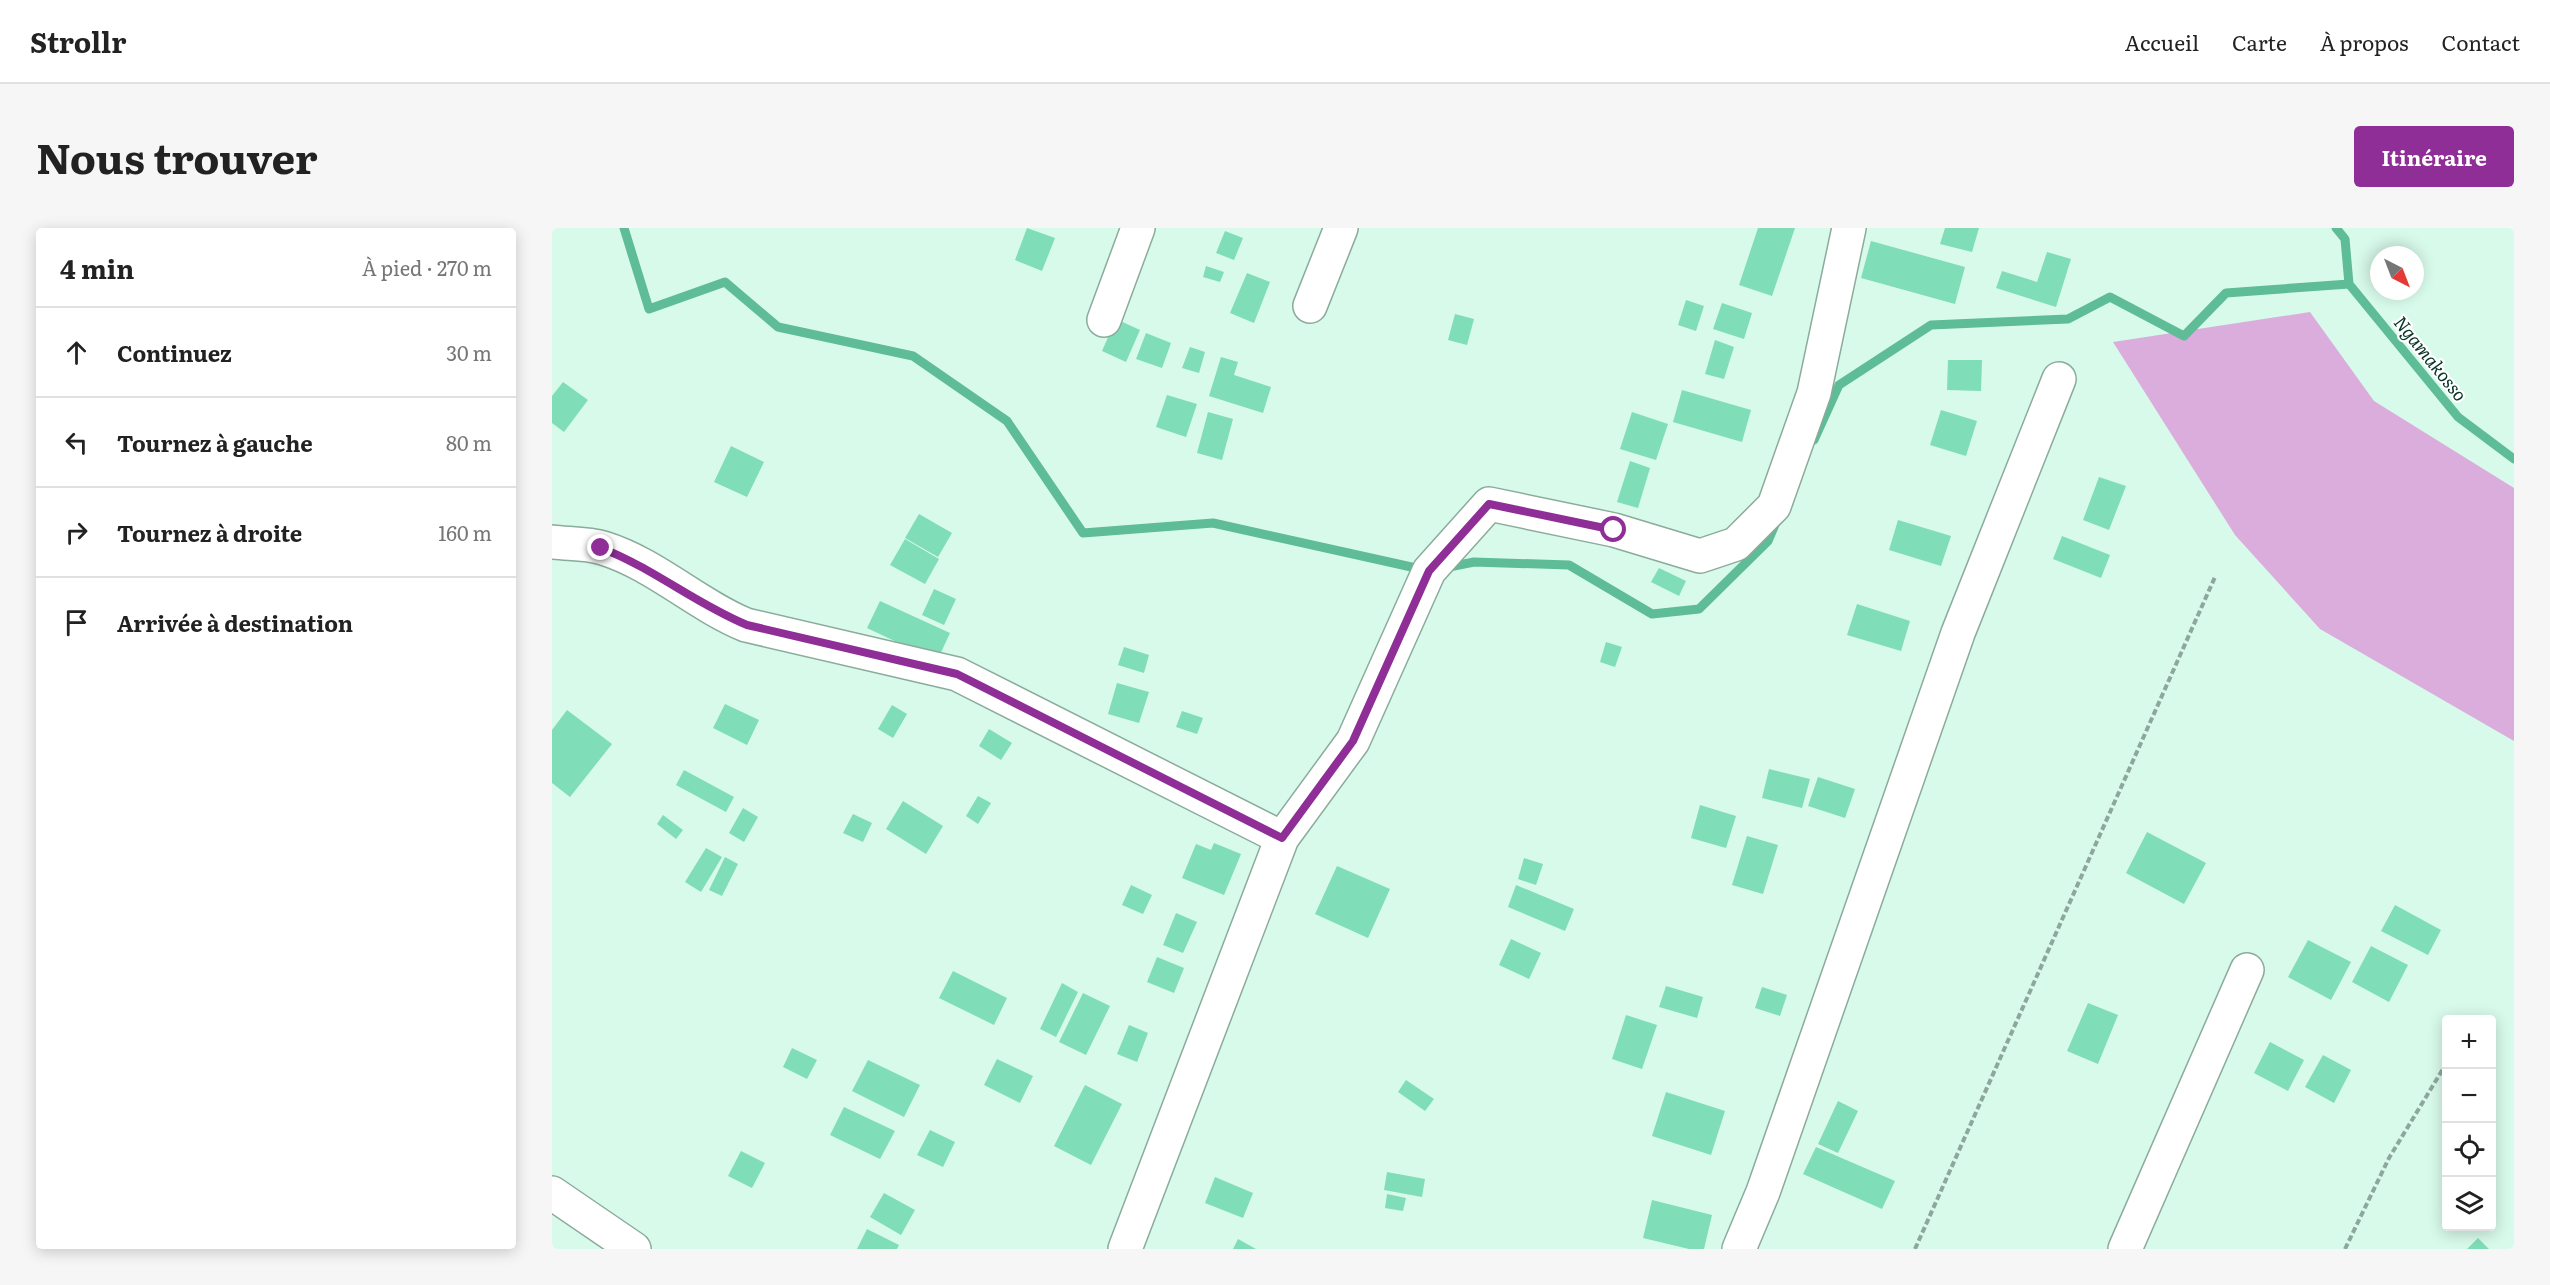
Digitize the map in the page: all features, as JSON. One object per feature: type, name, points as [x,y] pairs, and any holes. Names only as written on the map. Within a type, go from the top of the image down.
[{"type":"street","points":[[1104,320],[1138,228]]},
{"type":"street","points":[[1310,306],[1341,228]]},
{"type":"street","points":[[1125,1249],[1282,838],[1353,741],[1429,571],[1489,504],[1614,530],[1700,556],[1736,544],[1773,506],[1814,393],[1849,228]]},
{"type":"street","points":[[1739,1249],[1763,1192],[1958,633],[2059,379]]},
{"type":"street","points":[[552,542],[601,548],[630,559],[722,615],[747,625],[957,674],[1282,838]]},
{"type":"street","points":[[2125,1249],[2247,970]]},
{"type":"street","points":[[552,1193],[634,1249]]},
{"type":"path","points":[[1915,1249],[2215,576]]},
{"type":"path","points":[[2345,1249],[2389,1158],[2443,1069]]},
{"type":"shaded area","points":[[2310,312],[2374,401],[2514,488],[2514,741],[2320,629],[2235,535],[2113,342]]},
{"type":"building","points":[[1027,228],[1055,238],[1042,271],[1015,260]]},
{"type":"building","points":[[1758,228],[1795,228],[1772,296],[1739,285]]},
{"type":"building","points":[[1945,228],[1979,228],[1972,252],[1940,244]]},
{"type":"building","points":[[1225,231],[1243,238],[1234,260],[1216,253]]},
{"type":"building","points":[[1871,241],[1965,267],[1955,304],[1861,278]]},
{"type":"building","points":[[2047,252],[2071,259],[2056,307],[1996,288],[2002,271],[2037,282]]},
{"type":"building","points":[[1206,266],[1224,272],[1220,282],[1203,277]]},
{"type":"building","points":[[1247,273],[1270,282],[1254,323],[1230,313]]},
{"type":"building","points":[[1686,300],[1704,306],[1696,331],[1678,325]]},
{"type":"building","points":[[1722,303],[1752,313],[1744,339],[1713,329]]},
{"type":"building","points":[[1455,314],[1474,319],[1467,345],[1448,340]]},
{"type":"building","points":[[1116,319],[1140,330],[1126,362],[1102,351]]},
{"type":"building","points":[[1146,333],[1171,343],[1162,368],[1136,359]]},
{"type":"building","points":[[1715,340],[1734,347],[1724,379],[1705,374]]},
{"type":"building","points":[[1190,347],[1205,352],[1199,373],[1182,368]]},
{"type":"building","points":[[1221,357],[1238,362],[1234,375],[1271,387],[1263,413],[1209,396]]},
{"type":"building","points":[[1948,360],[1982,360],[1981,391],[1947,390]]},
{"type":"building","points":[[563,382],[588,400],[564,432],[552,423],[552,396]]},
{"type":"building","points":[[1682,390],[1751,410],[1742,442],[1673,422]]},
{"type":"building","points":[[1167,395],[1197,404],[1186,437],[1156,427]]},
{"type":"building","points":[[1941,410],[1977,421],[1966,456],[1930,445]]},
{"type":"building","points":[[1208,412],[1233,419],[1222,460],[1197,453]]},
{"type":"building","points":[[1632,412],[1668,424],[1656,460],[1620,449]]},
{"type":"building","points":[[731,446],[764,462],[747,497],[714,482]]},
{"type":"building","points":[[1630,461],[1650,468],[1638,508],[1617,502]]},
{"type":"building","points":[[2099,477],[2126,486],[2109,530],[2083,520]]},
{"type":"building","points":[[919,514],[952,533],[938,557],[905,538]]},
{"type":"building","points":[[1898,520],[1951,536],[1941,566],[1889,550]]},
{"type":"building","points":[[2062,536],[2110,555],[2101,578],[2053,559]]},
{"type":"building","points":[[905,539],[939,559],[925,584],[890,565]]},
{"type":"building","points":[[1659,568],[1686,581],[1679,596],[1651,582]]},
{"type":"building","points":[[934,589],[956,599],[944,625],[922,615]]},
{"type":"building","points":[[880,601],[950,633],[937,661],[867,628]]},
{"type":"building","points":[[1857,604],[1910,621],[1901,651],[1847,635]]},
{"type":"building","points":[[1606,642],[1622,647],[1615,667],[1600,662]]},
{"type":"building","points":[[1124,647],[1149,655],[1144,673],[1118,665]]},
{"type":"building","points":[[1117,683],[1149,692],[1139,723],[1108,714]]},
{"type":"building","points":[[725,704],[759,720],[747,745],[713,728]]},
{"type":"building","points":[[892,705],[907,714],[893,738],[878,729]]},
{"type":"building","points":[[567,710],[612,744],[570,797],[552,783],[552,730]]},
{"type":"building","points":[[1182,711],[1203,718],[1197,734],[1176,727]]},
{"type":"building","points":[[989,729],[1012,743],[1001,760],[979,746]]},
{"type":"building","points":[[1769,769],[1810,779],[1802,808],[1762,798]]},
{"type":"building","points":[[684,770],[734,797],[726,812],[676,785]]},
{"type":"building","points":[[1818,777],[1855,789],[1845,818],[1808,806]]},
{"type":"building","points":[[978,796],[991,803],[978,824],[966,816]]},
{"type":"building","points":[[903,801],[943,826],[926,854],[886,829]]},
{"type":"building","points":[[1700,805],[1736,816],[1726,848],[1691,838]]},
{"type":"building","points":[[743,808],[758,817],[744,842],[729,833]]},
{"type":"building","points":[[853,814],[872,823],[863,842],[843,833]]},
{"type":"building","points":[[663,815],[683,830],[676,839],[657,824]]},
{"type":"building","points":[[2147,832],[2206,863],[2184,904],[2126,873]]},
{"type":"building","points":[[1747,836],[1778,845],[1763,894],[1732,885]]},
{"type":"building","points":[[1214,843],[1241,854],[1224,895],[1182,878],[1196,844],[1211,850]]},
{"type":"building","points":[[706,848],[722,857],[701,892],[685,882]]},
{"type":"building","points":[[725,857],[738,864],[722,896],[709,890]]},
{"type":"building","points":[[1524,858],[1543,864],[1536,885],[1518,879]]},
{"type":"building","points":[[1337,866],[1390,889],[1368,938],[1315,914]]},
{"type":"building","points":[[1131,885],[1152,895],[1143,914],[1122,905]]},
{"type":"building","points":[[1516,885],[1574,909],[1565,931],[1508,907]]},
{"type":"building","points":[[2395,905],[2441,930],[2428,955],[2381,931]]},
{"type":"building","points":[[1176,913],[1197,922],[1183,953],[1163,945]]},
{"type":"building","points":[[1511,939],[1541,953],[1529,979],[1499,965]]},
{"type":"building","points":[[2308,940],[2351,962],[2331,1000],[2288,977]]},
{"type":"building","points":[[2371,946],[2408,965],[2389,1002],[2352,982]]},
{"type":"building","points":[[1157,957],[1184,968],[1174,993],[1147,982]]},
{"type":"building","points":[[953,971],[1007,998],[994,1025],[939,998]]},
{"type":"building","points":[[1062,983],[1078,992],[1056,1037],[1040,1029]]},
{"type":"building","points":[[1666,986],[1703,997],[1697,1018],[1659,1007]]},
{"type":"building","points":[[1762,987],[1787,995],[1780,1016],[1755,1008]]},
{"type":"building","points":[[1083,993],[1110,1006],[1086,1055],[1059,1042]]},
{"type":"building","points":[[2088,1003],[2118,1015],[2098,1064],[2067,1051]]},
{"type":"building","points":[[1626,1015],[1657,1025],[1642,1069],[1612,1059]]},
{"type":"building","points":[[1129,1025],[1148,1033],[1137,1062],[1117,1054]]},
{"type":"building","points":[[2270,1042],[2304,1060],[2288,1091],[2254,1073]]},
{"type":"building","points":[[792,1048],[817,1060],[807,1079],[783,1067]]},
{"type":"building","points":[[2323,1055],[2351,1070],[2334,1103],[2305,1087]]},
{"type":"building","points":[[997,1059],[1033,1076],[1020,1103],[984,1085]]},
{"type":"building","points":[[868,1060],[920,1085],[904,1117],[852,1091]]},
{"type":"building","points":[[1406,1080],[1434,1099],[1425,1111],[1398,1092]]},
{"type":"building","points":[[1085,1085],[1122,1104],[1091,1165],[1054,1146]]},
{"type":"building","points":[[1666,1092],[1725,1111],[1711,1155],[1652,1136]]},
{"type":"building","points":[[1838,1101],[1858,1111],[1838,1153],[1818,1144]]},
{"type":"building","points":[[844,1107],[895,1131],[880,1159],[830,1135]]},
{"type":"building","points":[[930,1130],[955,1142],[943,1167],[917,1155]]},
{"type":"building","points":[[1816,1147],[1895,1181],[1882,1209],[1803,1174]]},
{"type":"building","points":[[741,1151],[765,1163],[752,1188],[728,1176]]},
{"type":"building","points":[[1387,1172],[1425,1179],[1422,1197],[1384,1190]]},
{"type":"building","points":[[1215,1177],[1253,1193],[1243,1218],[1205,1203]]},
{"type":"building","points":[[884,1193],[915,1210],[901,1235],[870,1217]]},
{"type":"building","points":[[1387,1194],[1406,1198],[1403,1211],[1385,1208]]},
{"type":"building","points":[[1652,1200],[1712,1215],[1704,1249],[1689,1249],[1643,1238]]},
{"type":"building","points":[[867,1229],[899,1245],[897,1249],[857,1249]]},
{"type":"building","points":[[2478,1238],[2489,1249],[2467,1249]]},
{"type":"building","points":[[1238,1239],[1256,1249],[1233,1249]]},
{"type":"waterway","points":[[624,228],[649,309],[725,282],[778,327],[913,356],[1007,421],[1083,533],[1213,523],[1425,570]]},
{"type":"waterway","name":"Ngamakosso","points":[[2336,228],[2345,239],[2349,284],[2458,417],[2514,459]]},
{"type":"waterway","points":[[1814,440],[1839,385],[1931,325],[2068,319],[2110,297],[2184,336],[2226,293],[2349,284]]},
{"type":"waterway","points":[[1444,568],[1474,562],[1569,565],[1652,614],[1699,609],[1768,541],[1777,520]]},
{"type":"route","points":[[601,548],[630,559],[722,615],[747,625],[957,674],[1282,838],[1353,741],[1429,571],[1489,504],[1614,530]]}]
